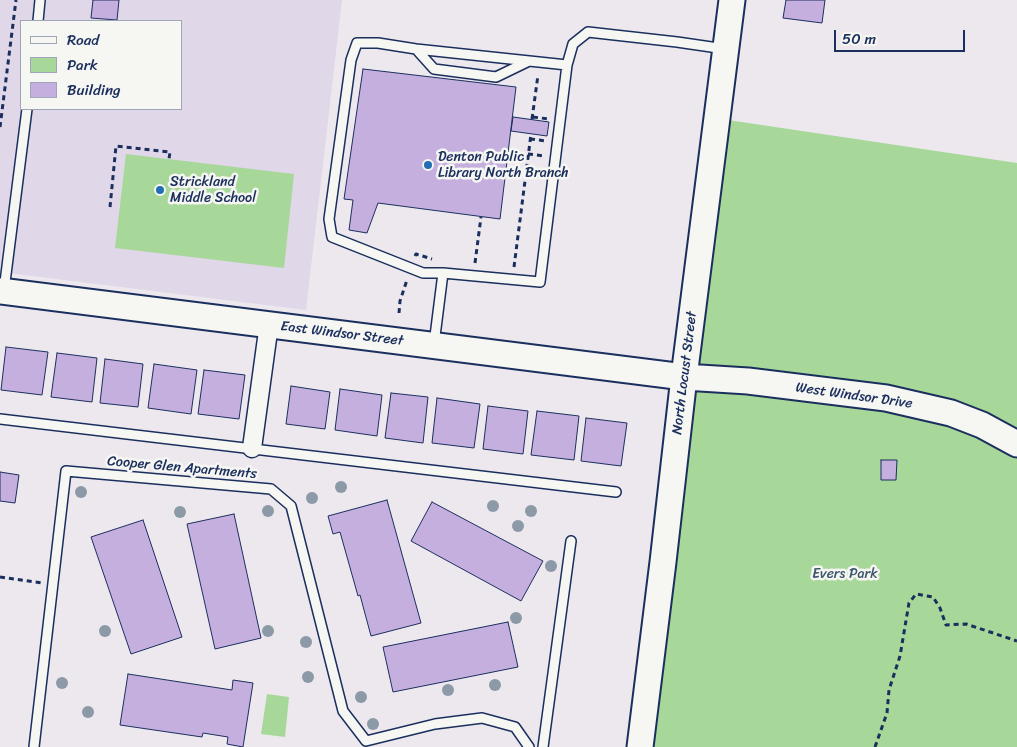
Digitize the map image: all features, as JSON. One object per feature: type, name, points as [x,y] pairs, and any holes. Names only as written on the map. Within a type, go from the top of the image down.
[{"type":"street","name":"North Locust Street","points":[[640,747],[684,377],[732,0]]},
{"type":"street","name":"East Windsor Street","points":[[2,291],[684,377]]},
{"type":"street","points":[[252,448],[269,324]]},
{"type":"street","name":"West Windsor Drive","points":[[684,377],[748,382],[886,398],[951,413],[982,425],[1017,444]]},
{"type":"lane","points":[[38,20],[40,0]]},
{"type":"lane","points":[[568,65],[416,49],[378,43],[357,44],[351,60],[330,219],[332,237],[423,273],[443,273],[540,282],[568,65],[573,44],[588,32],[726,49]]},
{"type":"lane","points":[[416,49],[434,69],[496,77],[529,61]]},
{"type":"lane","points":[[2,291],[27,110]]},
{"type":"lane","points":[[434,345],[443,273]]},
{"type":"lane","points":[[0,419],[616,492]]},
{"type":"lane","name":"Cooper Glen Apartments","points":[[34,747],[66,471],[271,489],[291,506],[343,711],[366,744],[435,724],[482,718],[516,727],[529,747]]},
{"type":"lane","points":[[544,747],[571,541]]},
{"type":"path","points":[[0,126],[16,0]]},
{"type":"path","points":[[532,120],[538,75]]},
{"type":"path","points":[[513,269],[531,134]]},
{"type":"path","points":[[110,207],[116,146],[170,152],[169,159]]},
{"type":"path","points":[[469,263],[475,264],[481,217]]},
{"type":"path","points":[[415,256],[416,254],[435,259]]},
{"type":"path","points":[[399,313],[400,301],[408,276]]},
{"type":"path","points":[[0,577],[53,584]]},
{"type":"path","points":[[875,747],[887,713],[889,690],[900,656],[908,603],[916,594],[934,597],[946,625],[966,624],[1017,641]]},
{"type":"shaded area","name":"Strickland Middle School","points":[[0,0],[342,0],[306,310],[0,272]]},
{"type":"green space","name":"Evers Park","points":[[728,120],[1017,163],[1017,747],[650,747]]},
{"type":"green space","points":[[126,154],[294,174],[284,268],[115,248]]},
{"type":"green space","points":[[267,694],[289,697],[285,737],[261,734]]},
{"type":"building","points":[[93,0],[119,0],[117,20],[91,18]]},
{"type":"building","points":[[786,0],[825,0],[822,23],[783,18]]},
{"type":"building","name":"Denton Public Library North Branch","points":[[363,69],[516,87],[500,219],[378,203],[367,233],[349,230],[353,200],[344,199]]},
{"type":"building","points":[[513,117],[549,122],[547,136],[511,131]]},
{"type":"building","points":[[6,347],[48,352],[42,395],[1,390]]},
{"type":"building","points":[[57,353],[97,358],[92,402],[51,397]]},
{"type":"building","points":[[105,359],[143,364],[138,407],[100,403]]},
{"type":"building","points":[[154,364],[197,370],[191,414],[148,408]]},
{"type":"building","points":[[204,370],[245,375],[239,419],[198,414]]},
{"type":"building","points":[[291,386],[330,392],[325,429],[286,424]]},
{"type":"building","points":[[340,389],[382,395],[377,436],[335,430]]},
{"type":"building","points":[[391,393],[428,397],[423,443],[385,438]]},
{"type":"building","points":[[437,398],[480,404],[474,448],[432,443]]},
{"type":"building","points":[[488,406],[528,411],[523,454],[483,449]]},
{"type":"building","points":[[537,411],[579,416],[574,460],[531,455]]},
{"type":"building","points":[[586,418],[627,423],[621,466],[581,461]]},
{"type":"building","points":[[881,460],[897,460],[896,480],[881,480]]},
{"type":"building","points":[[0,472],[19,475],[15,503],[0,501]]},
{"type":"building","points":[[387,500],[421,623],[371,636],[340,532],[333,534],[328,516]]},
{"type":"building","points":[[432,502],[543,561],[521,601],[411,541]]},
{"type":"building","points":[[234,514],[261,638],[215,649],[187,524]]},
{"type":"building","points":[[143,520],[182,637],[131,654],[91,537]]},
{"type":"building","points":[[508,622],[518,667],[393,692],[383,647]]},
{"type":"building","points":[[128,674],[232,690],[233,680],[253,683],[243,747],[227,744],[228,737],[203,733],[202,737],[120,725]]},
{"type":"place","name":"Denton Public Library North Branch","points":[[428,165]]},
{"type":"place","name":"Strickland Middle School","points":[[160,190]]}]
